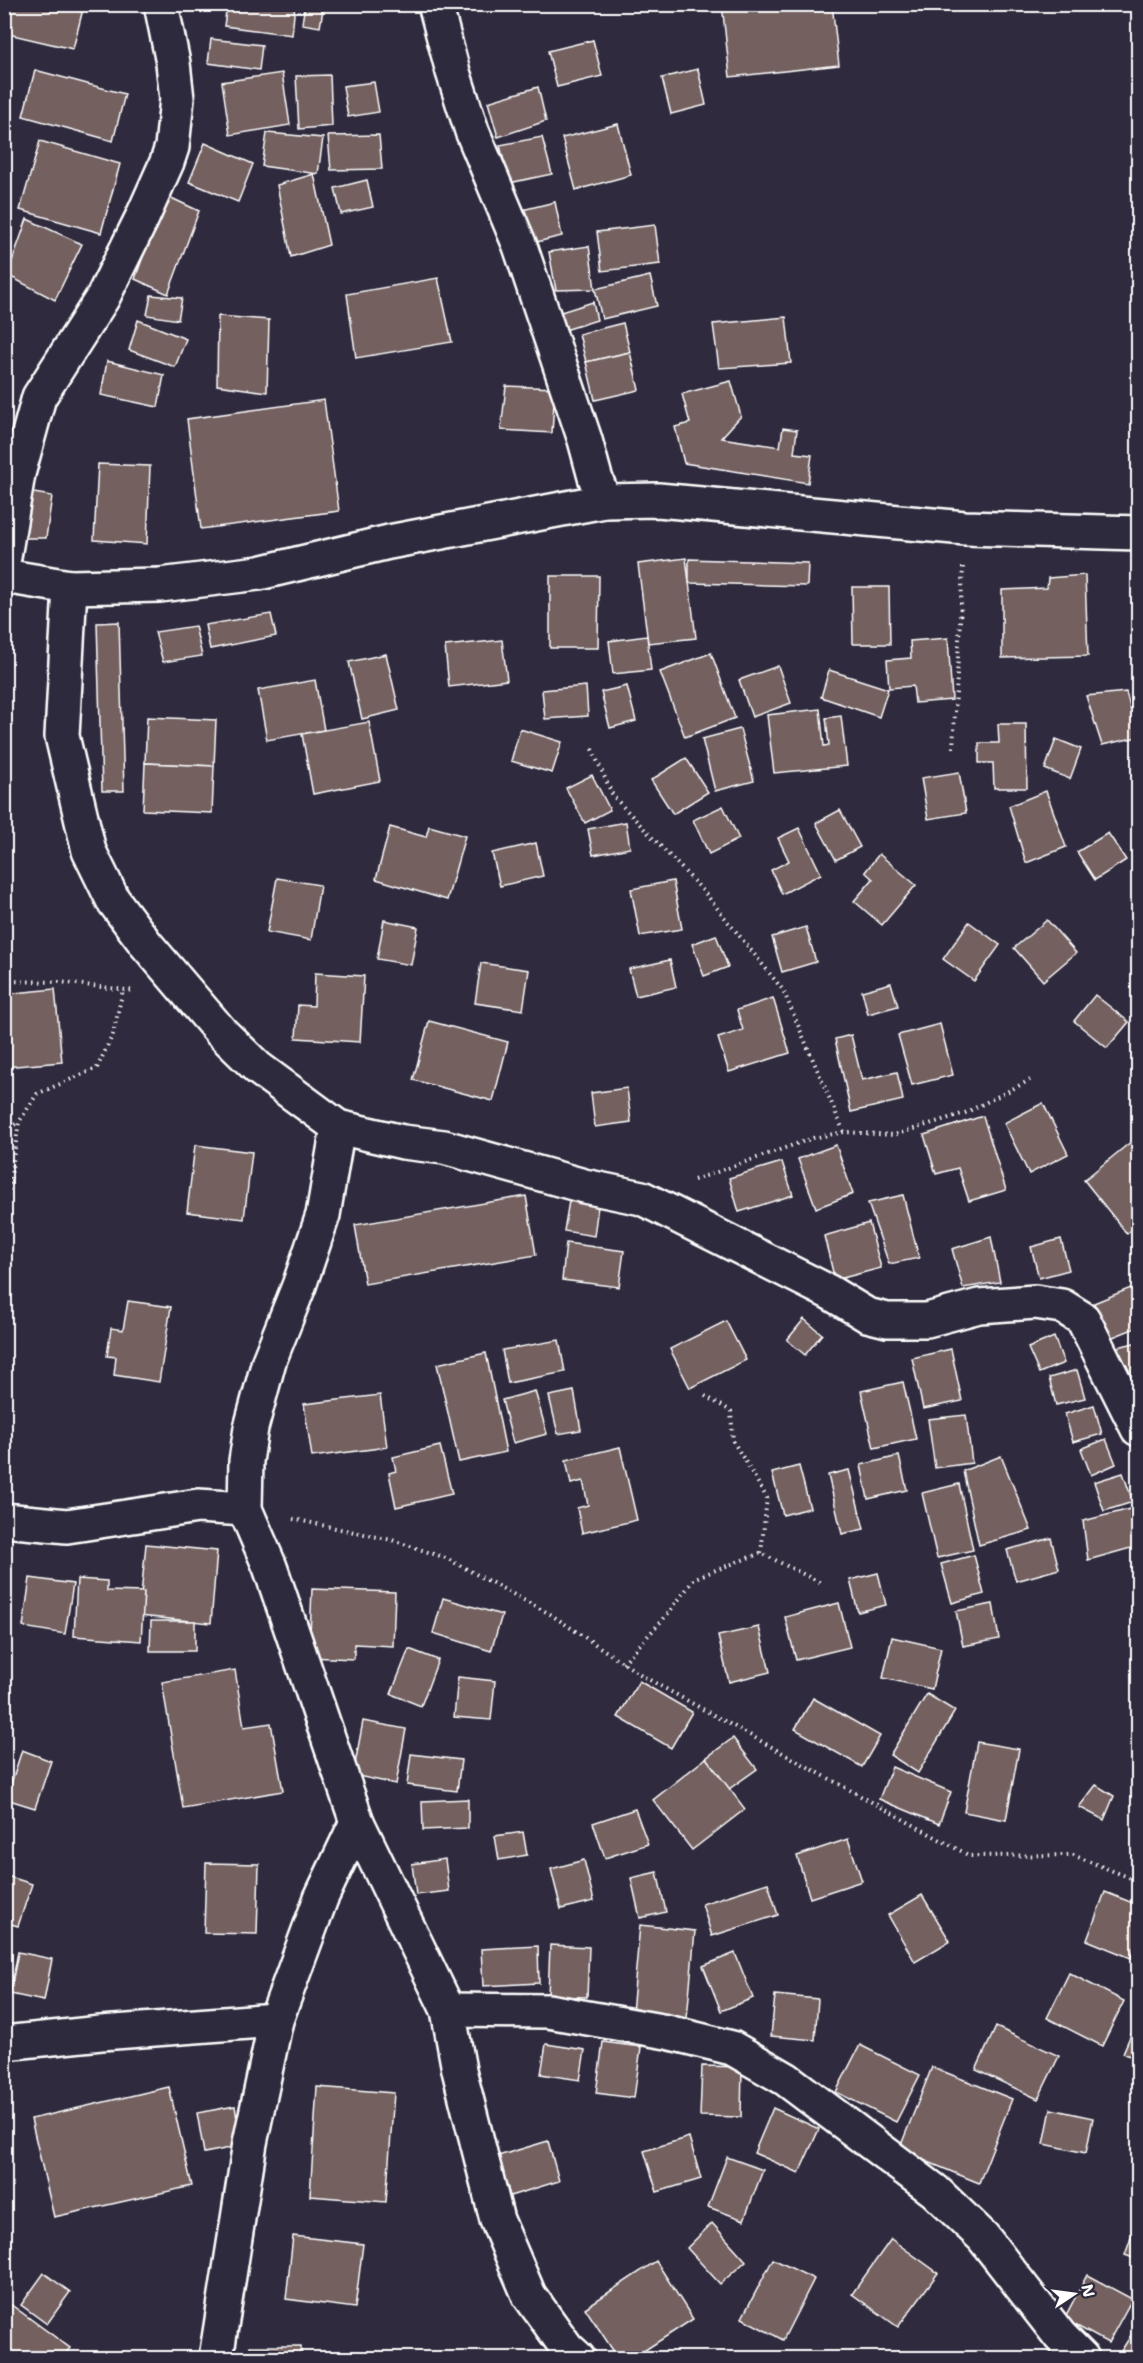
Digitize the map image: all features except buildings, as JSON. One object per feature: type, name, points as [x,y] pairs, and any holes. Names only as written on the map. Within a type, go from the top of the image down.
[{"type":"street","points":[[4,557],[18,474],[39,397],[103,297],[146,209],[172,147],[177,99],[173,63],[161,4]]},
{"type":"street","points":[[435,4],[472,131],[520,246],[604,501]]},
{"type":"street","points":[[4,576],[70,587],[160,585],[259,573],[388,542],[604,501],[658,500],[965,528],[1138,533]]},
{"type":"street","points":[[70,587],[63,736],[89,851],[113,900],[146,944],[221,1032],[258,1068],[338,1127],[403,1142],[444,1147],[584,1186],[642,1198],[829,1292],[867,1315],[888,1320],[927,1320],[979,1306],[1035,1302],[1062,1306],[1083,1319],[1138,1429]]},
{"type":"street","points":[[338,1127],[323,1215],[299,1286],[269,1361],[251,1428],[246,1461],[244,1509],[270,1568],[357,1822],[448,2010],[459,2070],[497,2220],[529,2295],[567,2348],[578,2358]]},
{"type":"street","points":[[4,1520],[67,1526],[198,1506],[244,1509]]},
{"type":"street","points":[[216,2358],[250,2143],[276,2020],[321,1898],[357,1822]]},
{"type":"street","points":[[448,2010],[548,2011],[667,2032],[732,2048],[786,2079],[935,2191],[983,2237],[1059,2336],[1082,2358]]},
{"type":"street","points":[[4,2043],[276,2020]]},
{"type":"path","points":[[954,748],[965,528]]},
{"type":"path","points":[[592,749],[613,796],[705,893],[783,990],[844,1132]]},
{"type":"path","points":[[4,981],[59,982],[192,998]]},
{"type":"path","points":[[4,1220],[20,1122],[37,1095],[97,1068],[113,1034],[123,990]]},
{"type":"path","points":[[642,1198],[813,1138],[844,1132],[894,1135],[965,1113],[1030,1080]]},
{"type":"path","points":[[4,1131],[20,1122]]},
{"type":"path","points":[[705,1396],[731,1411],[732,1441],[767,1498],[761,1553]]},
{"type":"path","points":[[244,1509],[392,1540],[446,1558],[550,1614],[623,1663],[794,1761],[970,1856],[1073,1855],[1138,1881]]},
{"type":"path","points":[[623,1663],[667,1615],[695,1578],[761,1553],[823,1584]]}]
